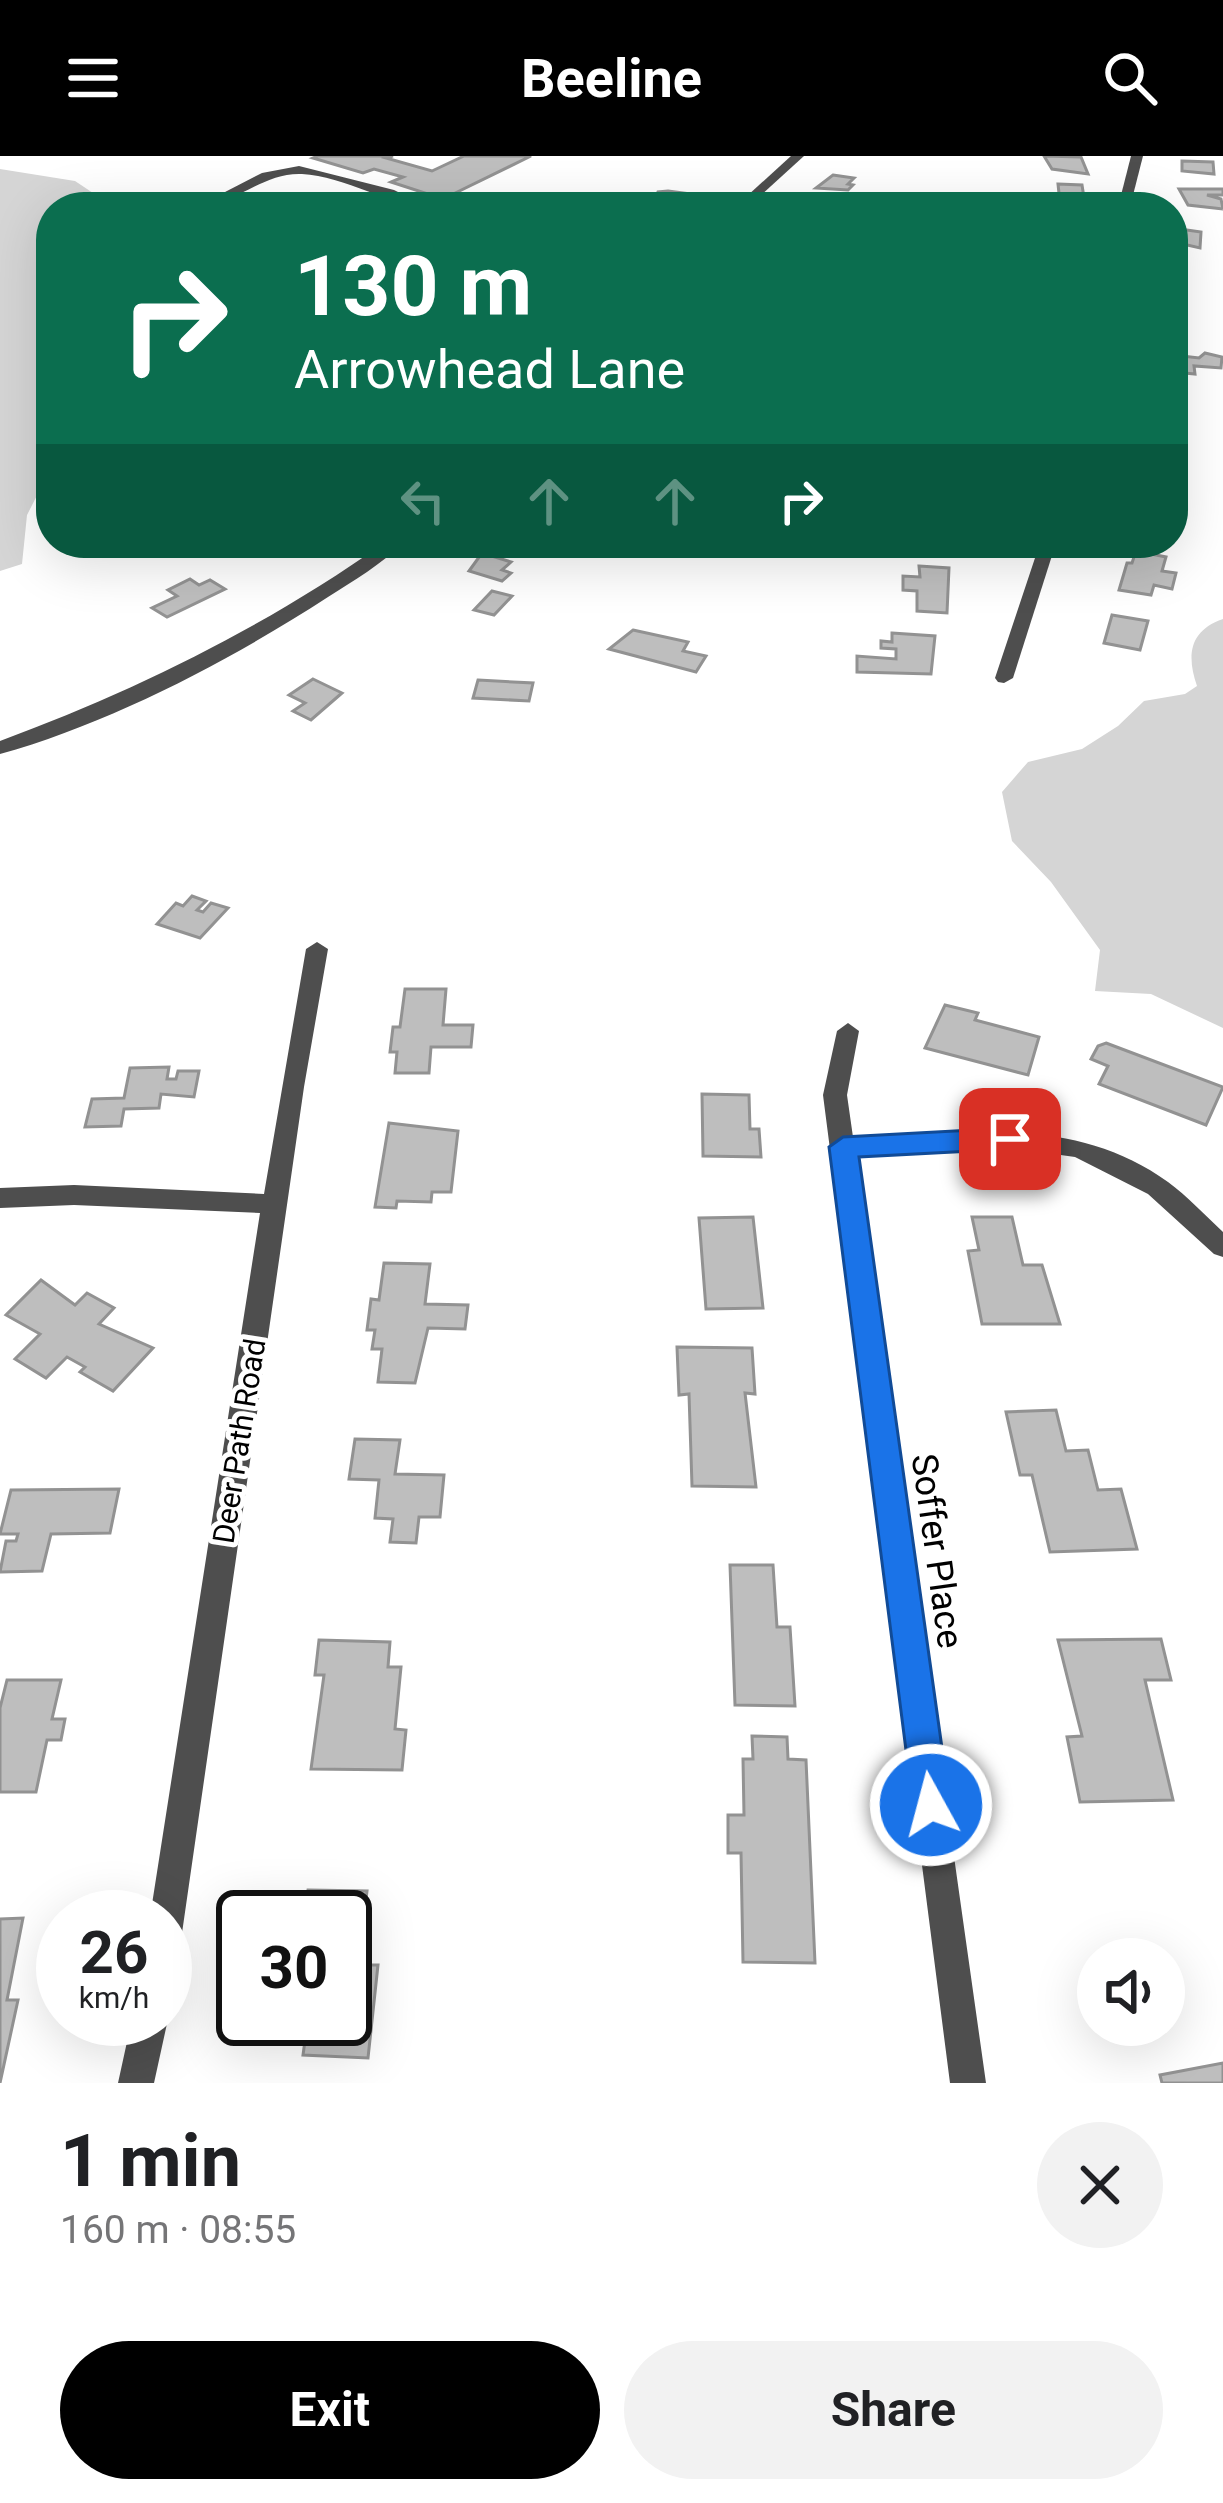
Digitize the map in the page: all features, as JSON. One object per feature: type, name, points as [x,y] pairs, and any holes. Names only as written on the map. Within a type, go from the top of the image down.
[{"type":"street","points":[[758,192],[798,156]]},
{"type":"street","points":[[1128,192],[1137,156]]},
{"type":"street","points":[[230,192],[268,171],[292,166],[330,173],[381,192]]},
{"type":"street","points":[[0,748],[119,705],[217,657],[372,558]]},
{"type":"street","points":[[1004,679],[1043,558]]},
{"type":"street","name":"Deer Path Road","points":[[171,1890],[317,949]]},
{"type":"street","name":"Soffer Place","points":[[848,1031],[835,1095],[968,2083]]},
{"type":"street","points":[[843,1147],[1010,1139],[1079,1148],[1157,1187],[1223,1246]]},
{"type":"street","points":[[0,1198],[74,1195],[274,1204]]},
{"type":"street","points":[[136,2083],[144,2046]]},
{"type":"shaded area","points":[[0,169],[75,181],[92,192],[36,192],[36,497],[27,515],[22,564],[0,571]]},
{"type":"shaded area","points":[[1223,619],[1223,1028],[1151,994],[1095,991],[1100,950],[1051,882],[1012,841],[1002,792],[1028,762],[1082,749],[1118,726],[1144,701],[1185,694],[1197,686],[1193,646],[1203,630]]},
{"type":"building","points":[[393,156],[386,158],[432,171],[464,156],[531,156],[457,192],[422,192],[391,182],[403,177],[374,169],[363,173],[313,158]]},
{"type":"building","points":[[1044,156],[1081,157],[1088,174],[1052,169]]},
{"type":"building","points":[[1182,161],[1213,162],[1214,174],[1182,171]]},
{"type":"building","points":[[833,175],[854,178],[848,184],[853,185],[848,190],[816,188]]},
{"type":"building","points":[[1058,184],[1082,185],[1083,192],[1059,192]]},
{"type":"building","points":[[1223,189],[1223,195],[1207,195],[1221,199],[1223,209],[1188,205],[1188,192],[1181,192]]},
{"type":"building","points":[[1188,230],[1201,232],[1200,248],[1188,245]]},
{"type":"building","points":[[1205,353],[1222,357],[1221,368],[1194,366],[1195,374],[1188,373],[1188,357]]},
{"type":"building","points":[[478,558],[511,562],[502,570],[511,573],[502,581],[469,571]]},
{"type":"building","points":[[1134,558],[1166,558],[1162,571],[1176,573],[1172,589],[1154,585],[1151,595],[1119,590],[1127,563]]},
{"type":"building","points":[[919,566],[949,568],[947,613],[917,611],[917,591],[903,590],[903,576],[920,577]]},
{"type":"building","points":[[190,579],[199,585],[210,580],[225,589],[167,617],[152,608],[177,596],[168,590]]},
{"type":"building","points":[[492,591],[512,596],[494,615],[474,610]]},
{"type":"building","points":[[1112,615],[1148,621],[1140,650],[1104,643]]},
{"type":"building","points":[[633,630],[688,642],[683,651],[706,656],[696,672],[609,649]]},
{"type":"building","points":[[892,633],[935,636],[931,674],[857,672],[857,656],[896,659],[896,649],[881,648],[881,641],[892,642]]},
{"type":"building","points":[[313,679],[342,693],[311,720],[293,711],[305,703],[289,695]]},
{"type":"building","points":[[478,680],[533,683],[529,701],[473,698]]},
{"type":"building","points":[[192,896],[206,901],[197,910],[203,912],[211,903],[228,908],[200,938],[157,924],[176,903],[183,906]]},
{"type":"building","points":[[405,989],[446,989],[443,1025],[473,1025],[471,1047],[431,1047],[429,1073],[395,1073],[397,1052],[390,1052],[393,1027],[400,1027]]},
{"type":"building","points":[[945,1005],[978,1013],[975,1020],[1039,1037],[1028,1075],[925,1048]]},
{"type":"building","points":[[1106,1043],[1223,1087],[1206,1125],[1099,1084],[1108,1066],[1091,1059],[1098,1046]]},
{"type":"building","points":[[169,1067],[167,1079],[176,1079],[178,1071],[199,1071],[194,1097],[161,1094],[159,1108],[124,1109],[121,1126],[85,1127],[92,1099],[124,1098],[130,1068]]},
{"type":"building","points":[[702,1094],[749,1095],[750,1129],[759,1129],[761,1157],[703,1156]]},
{"type":"building","points":[[389,1123],[458,1131],[451,1192],[432,1192],[431,1202],[397,1201],[396,1208],[375,1207]]},
{"type":"building","points":[[753,1217],[763,1308],[706,1309],[699,1218]]},
{"type":"building","points":[[972,1217],[1012,1217],[1023,1265],[1042,1265],[1060,1324],[982,1324],[968,1251],[979,1250]]},
{"type":"building","points":[[384,1263],[430,1264],[425,1304],[468,1305],[465,1329],[428,1328],[415,1383],[378,1382],[382,1349],[372,1349],[375,1330],[367,1330],[371,1299],[379,1300]]},
{"type":"building","points":[[41,1280],[75,1305],[87,1293],[114,1308],[99,1324],[153,1348],[113,1391],[80,1372],[85,1367],[67,1357],[46,1378],[15,1359],[40,1334],[6,1315]]},
{"type":"building","points":[[677,1347],[752,1348],[755,1394],[745,1393],[756,1487],[692,1486],[689,1394],[679,1395]]},
{"type":"building","points":[[1056,1410],[1066,1451],[1088,1450],[1098,1490],[1121,1489],[1137,1549],[1050,1552],[1032,1475],[1020,1475],[1006,1412]]},
{"type":"building","points":[[355,1439],[400,1440],[395,1474],[444,1475],[440,1517],[419,1517],[416,1543],[390,1542],[393,1519],[375,1518],[379,1480],[349,1479]]},
{"type":"building","points":[[119,1489],[110,1533],[51,1534],[42,1571],[0,1572],[6,1541],[16,1541],[18,1534],[0,1534],[11,1490]]},
{"type":"building","points":[[730,1565],[773,1565],[777,1627],[790,1627],[795,1706],[735,1705]]},
{"type":"building","points":[[1161,1639],[1171,1680],[1145,1680],[1173,1800],[1080,1802],[1067,1737],[1082,1736],[1058,1640]]},
{"type":"building","points":[[319,1640],[390,1642],[388,1667],[401,1667],[395,1729],[406,1730],[402,1770],[311,1769],[324,1675],[315,1675]]},
{"type":"building","points":[[7,1680],[61,1680],[52,1719],[65,1719],[61,1740],[47,1740],[36,1792],[0,1792],[0,1708]]},
{"type":"building","points":[[752,1736],[787,1737],[788,1759],[806,1760],[815,1963],[743,1962],[741,1853],[728,1853],[728,1815],[744,1815],[743,1759],[753,1759]]},
{"type":"building","points":[[23,1918],[7,2000],[18,2000],[0,2083],[0,1919]]},
{"type":"building","points":[[372,1965],[378,1965],[372,2021]]},
{"type":"building","points":[[304,2046],[369,2046],[368,2058],[303,2055]]},
{"type":"building","points":[[1223,2063],[1223,2083],[1162,2083],[1160,2075]]},
{"type":"route","points":[[931,1805],[843,1147],[1010,1139]]}]
